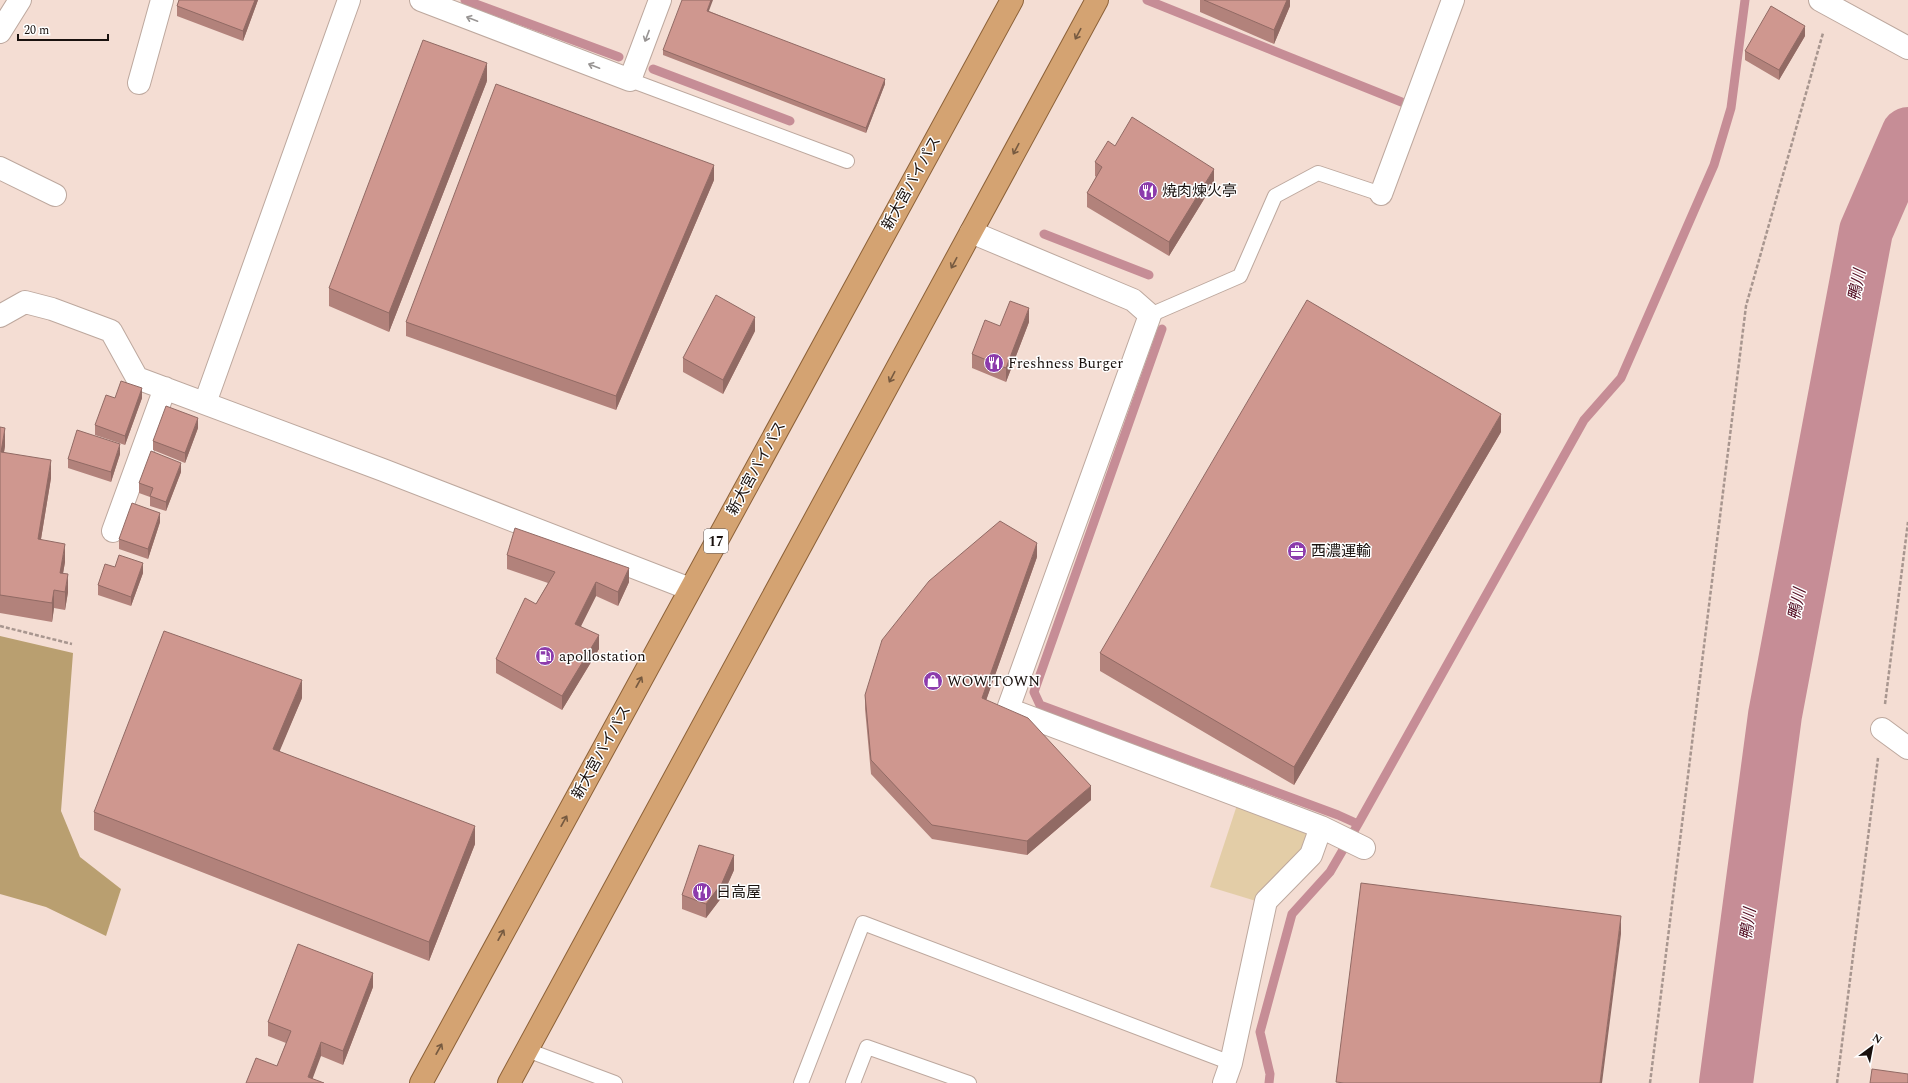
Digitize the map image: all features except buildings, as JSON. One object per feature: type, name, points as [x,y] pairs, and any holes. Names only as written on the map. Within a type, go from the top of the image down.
[{"type":"highway","name":"新大宮バイパス","points":[[421,1083],[1012,0]]},
{"type":"highway","points":[[509,1083],[1097,0]]},
{"type":"street","points":[[0,32],[20,0]]},
{"type":"street","points":[[139,83],[162,0]]},
{"type":"street","points":[[205,403],[349,0]]},
{"type":"street","points":[[421,0],[630,80],[655,2]]},
{"type":"street","points":[[1381,194],[1452,0]]},
{"type":"street","points":[[1832,6],[1908,48]]},
{"type":"street","points":[[0,168],[55,195]]},
{"type":"street","points":[[971,232],[1133,300],[1150,315],[1008,709],[1321,827],[1364,848]]},
{"type":"street","points":[[0,316],[25,302],[52,309],[111,331],[137,378],[690,589]]},
{"type":"street","points":[[113,531],[165,388]]},
{"type":"street","points":[[1882,729],[1908,748]]},
{"type":"street","points":[[1224,1083],[1232,1063],[1266,901],[1311,855],[1321,827]]},
{"type":"lane","points":[[630,80],[847,161]]},
{"type":"lane","points":[[1150,315],[1240,276],[1275,196],[1318,172],[1381,194]]},
{"type":"lane","points":[[802,1083],[863,924],[1232,1063]]},
{"type":"lane","points":[[853,1083],[867,1047],[969,1083]]},
{"type":"lane","points":[[527,1050],[615,1083]]},
{"type":"path","points":[[1650,1083],[1746,306],[1832,6]]},
{"type":"path","points":[[1837,1083],[1908,522]]},
{"type":"path","points":[[0,626],[72,644]]},
{"type":"shaded area","points":[[0,636],[73,653],[61,811],[80,857],[121,889],[106,936],[46,907],[0,894]]},
{"type":"shaded area","points":[[1237,805],[1313,832],[1306,851],[1256,901],[1210,887]]},
{"type":"waterway","points":[[465,0],[619,57]]},
{"type":"waterway","points":[[1147,0],[1404,103]]},
{"type":"waterway","points":[[1358,824],[1584,420],[1621,378],[1714,165],[1731,108],[1745,0]]},
{"type":"waterway","points":[[653,69],[790,121]]},
{"type":"waterway","name":"鴨川","points":[[1726,1083],[1775,715],[1866,231],[1908,134]]},
{"type":"waterway","points":[[1044,234],[1149,275]]},
{"type":"waterway","points":[[1162,329],[1034,692],[1040,705],[1338,815],[1358,824],[1330,872],[1292,914],[1260,1032],[1270,1074],[1269,1083]]},
{"type":"place","name":"焼肉煉火亭","points":[[1148,191]]},
{"type":"place","name":"Freshness Burger","points":[[994,363]]},
{"type":"place","name":"西濃運輸","points":[[1297,551]]},
{"type":"place","name":"apollostation","points":[[545,656]]},
{"type":"place","name":"WOW!TOWN","points":[[933,681]]},
{"type":"place","name":"日高屋","points":[[702,892]]}]
